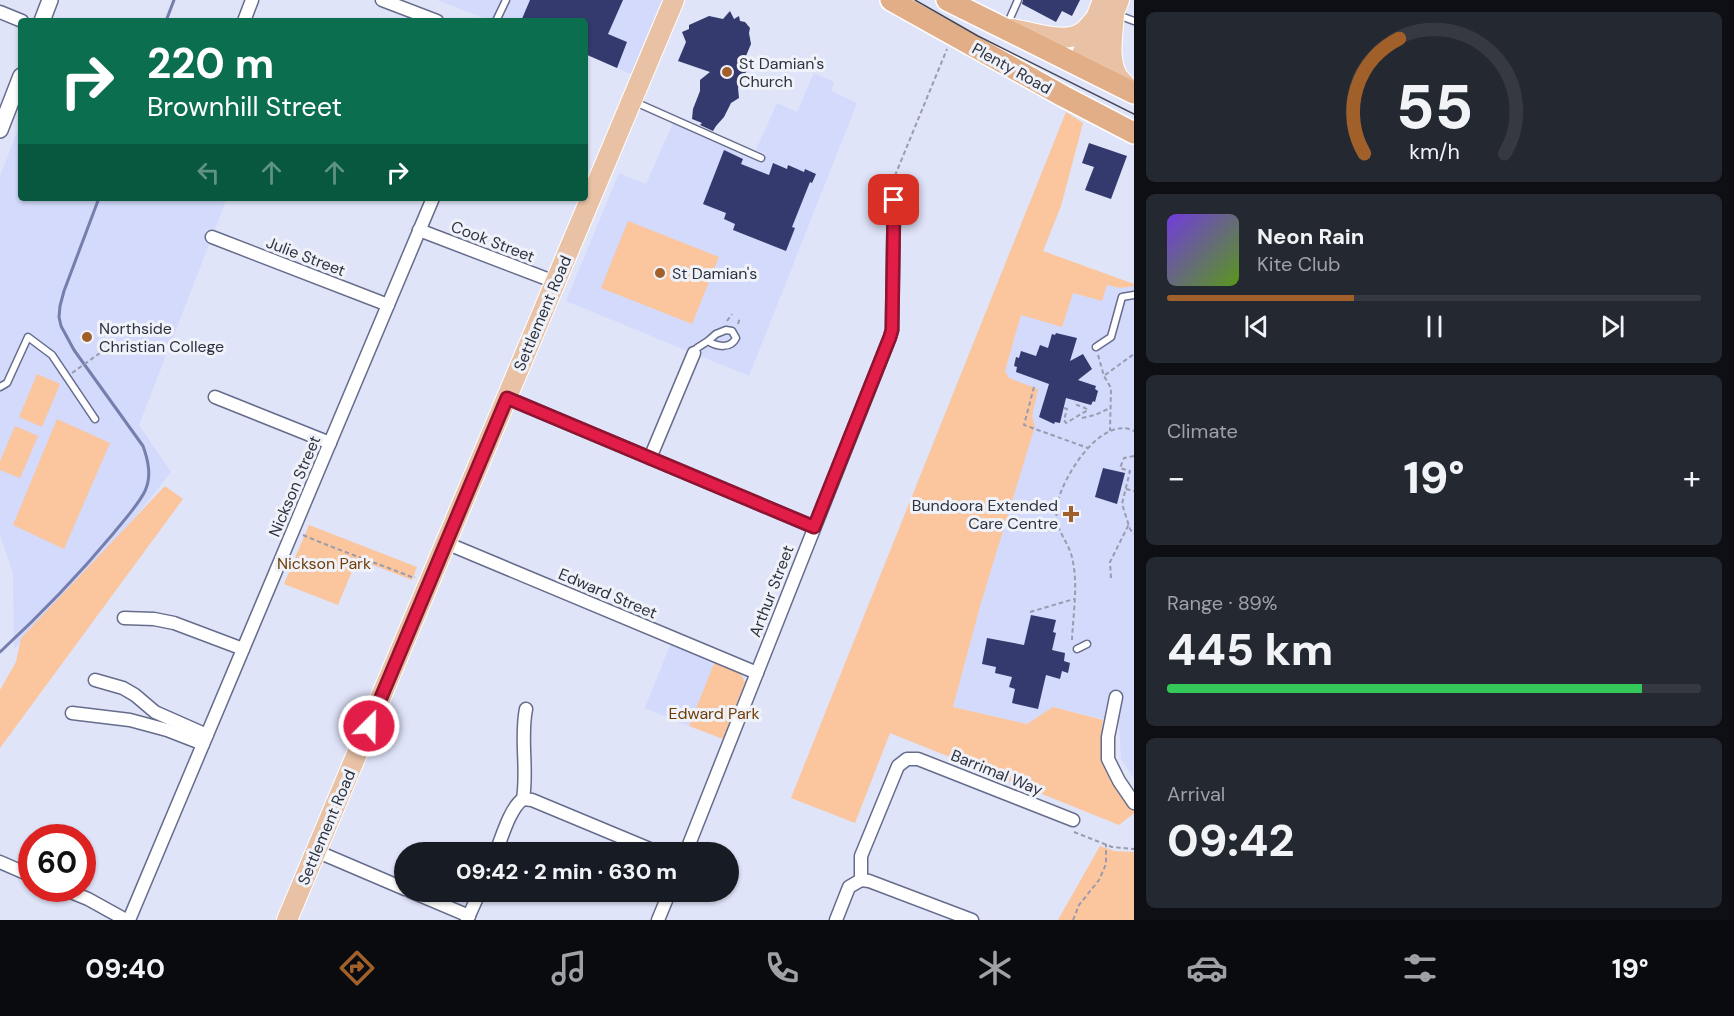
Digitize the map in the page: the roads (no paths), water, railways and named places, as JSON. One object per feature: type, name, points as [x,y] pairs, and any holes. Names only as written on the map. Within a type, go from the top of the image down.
[{"type":"highway","name":"Plenty Road","points":[[891,0],[1134,133]]},
{"type":"highway","name":"Plenty Road","points":[[960,3],[1133,92]]},
{"type":"highway","points":[[1069,99],[1084,68]]},
{"type":"main road","name":"Settlement Road","points":[[287,920],[674,2]]},
{"type":"main road","points":[[1005,28],[1068,38],[1082,33],[1108,8]]},
{"type":"main road","points":[[1084,68],[1108,8]]},
{"type":"main road","points":[[1108,8],[1114,65],[1118,77],[1133,92]]},
{"type":"street","points":[[43,18],[50,0]]},
{"type":"street","points":[[245,18],[252,0]]},
{"type":"street","points":[[382,0],[429,18]]},
{"type":"street","points":[[0,12],[18,19]]},
{"type":"street","points":[[0,130],[18,84]]},
{"type":"street","name":"Arthur Street","points":[[691,842],[890,337],[894,200]]},
{"type":"street","name":"Nickson Street","points":[[127,920],[432,201]]},
{"type":"street","name":"Cook Street","points":[[419,230],[555,282]]},
{"type":"street","name":"Julie Street","points":[[212,237],[388,305]]},
{"type":"street","points":[[650,458],[694,353]]},
{"type":"street","points":[[215,397],[330,443]]},
{"type":"street","points":[[507,398],[814,527]]},
{"type":"street","name":"Edward Street","points":[[446,543],[757,673]]},
{"type":"street","points":[[124,618],[154,619],[174,623],[243,649]]},
{"type":"street","points":[[95,680],[123,688],[155,712],[205,739]]},
{"type":"street","points":[[1116,698],[1108,737],[1108,759],[1134,803]]},
{"type":"street","points":[[500,842],[513,811],[523,799],[526,774],[522,733],[526,709]]},
{"type":"street","points":[[72,713],[130,720],[205,739]]},
{"type":"street","name":"Barrimal Way","points":[[861,880],[861,856],[898,766],[907,759],[918,759],[1071,825]]},
{"type":"street","points":[[523,799],[532,800],[633,842]]},
{"type":"street","points":[[316,851],[394,884]]},
{"type":"street","points":[[0,862],[18,870]]},
{"type":"street","points":[[836,920],[849,887],[861,880],[972,920]]},
{"type":"street","points":[[94,902],[127,920]]},
{"type":"street","points":[[434,902],[468,918],[475,902]]},
{"type":"street","points":[[658,920],[665,902]]},
{"type":"lane","points":[[499,18],[506,0]]},
{"type":"lane","points":[[1005,28],[1018,0]]},
{"type":"lane","points":[[1108,8],[1134,21]]},
{"type":"lane","points":[[631,101],[761,158]]},
{"type":"lane","points":[[1096,347],[1111,337],[1122,297],[1134,295]]},
{"type":"lane","points":[[0,387],[6,383],[28,337],[52,356],[94,419]]},
{"type":"lane","points":[[694,353],[697,348],[708,341]]},
{"type":"lane","points":[[1077,650],[1087,644]]},
{"type":"waterway","points":[[167,18],[174,0]]},
{"type":"waterway","points":[[0,652],[85,566],[134,508],[147,485],[149,468],[143,446],[74,350],[61,326],[59,317],[64,291],[98,201]]},
{"type":"tram line","points":[[915,0],[978,36],[1134,114]]},
{"type":"place","name":"St Damian's Church","points":[[727,72]]},
{"type":"place","name":"St Damian's","points":[[660,273]]},
{"type":"place","name":"Northside Christian College","points":[[87,337]]},
{"type":"place","name":"Bundoora Extended Care Centre","points":[[1071,514]]},
{"type":"park label","name":"Nickson Park","points":[[324,563]]},
{"type":"park label","name":"Edward Park","points":[[714,713]]}]
